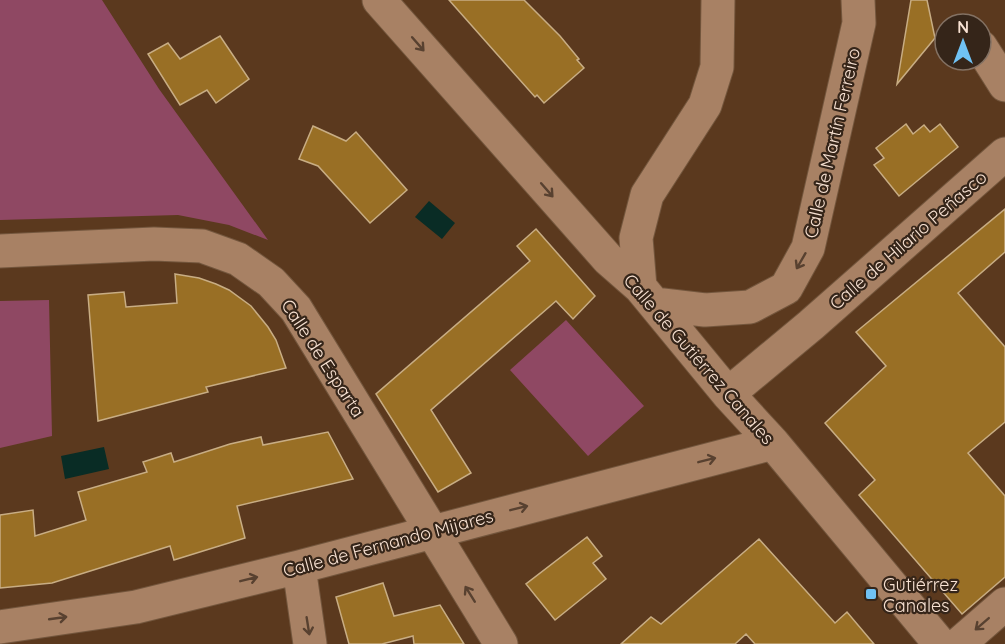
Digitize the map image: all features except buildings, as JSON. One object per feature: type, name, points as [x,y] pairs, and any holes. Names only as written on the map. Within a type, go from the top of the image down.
[{"type":"street","name":"Calle de Gutiérrez Canales","points":[[379,0],[608,259],[647,296],[728,394],[773,442],[940,644]]},
{"type":"street","points":[[647,296],[636,238],[647,195],[705,105],[717,67],[718,0]]},
{"type":"street","name":"Calle de Martín Ferreiro","points":[[647,296],[705,310],[750,307],[786,288],[808,248],[859,23],[858,0]]},
{"type":"street","points":[[993,66],[1005,85]]},
{"type":"street","name":"Calle de Hilario Peñasco","points":[[728,394],[811,325],[1005,154]]},
{"type":"street","name":"Calle de Esparta","points":[[0,251],[163,245],[201,246],[238,259],[271,282],[296,309],[501,644]]},
{"type":"street","name":"Calle de Fernando Mijares","points":[[0,627],[136,607],[299,567],[773,442]]},
{"type":"street","points":[[299,567],[310,644]]},
{"type":"street","points":[[959,644],[1005,604]]},
{"type":"shaded area","points":[[0,0],[102,0],[159,89],[268,240],[229,225],[178,215],[0,220]]},
{"type":"shaded area","points":[[49,300],[52,436],[0,448],[0,301]]},
{"type":"shaded area","points":[[566,320],[644,406],[588,456],[510,370]]},
{"type":"water","points":[[429,201],[455,223],[442,239],[415,217]]},
{"type":"water","points":[[104,447],[109,469],[65,479],[61,456]]},
{"type":"place","name":"Gutiérrez Canales","points":[[871,594]]}]
